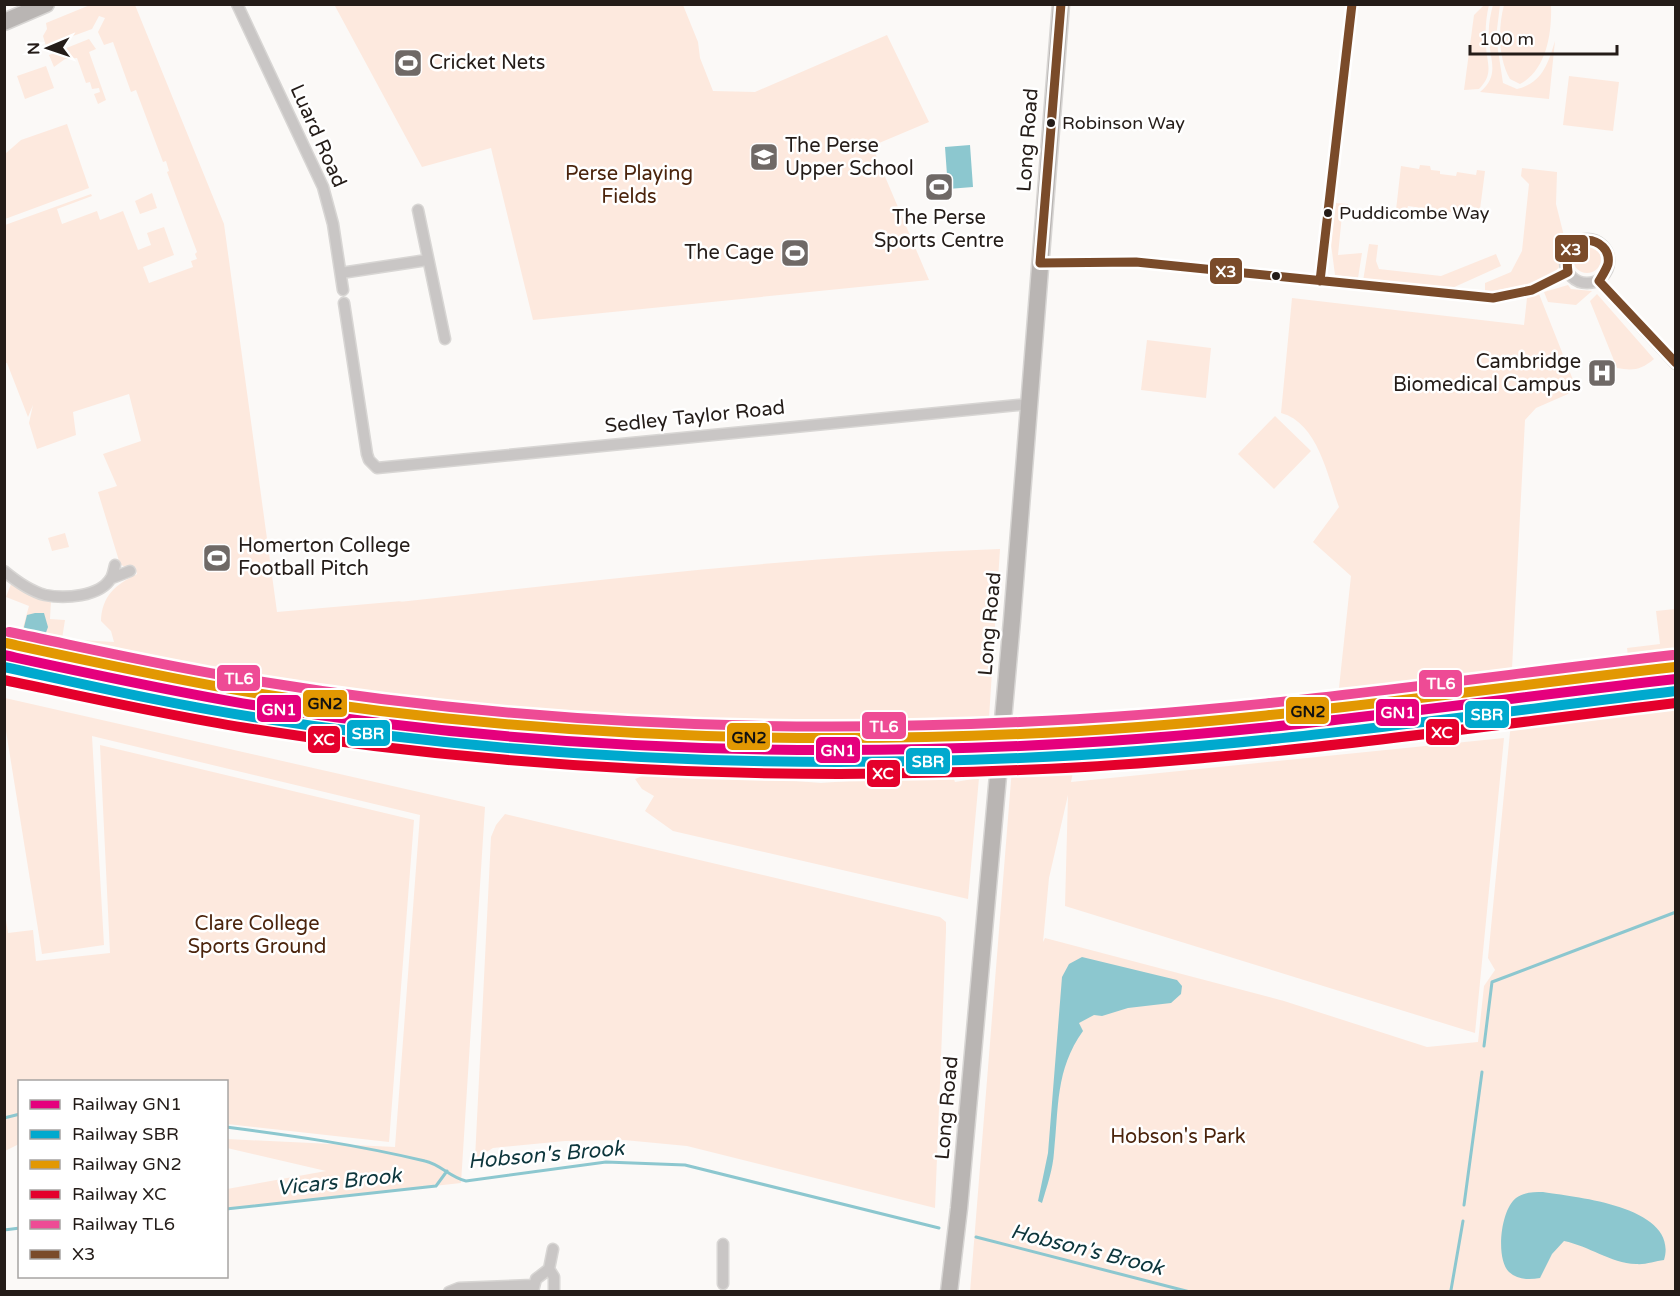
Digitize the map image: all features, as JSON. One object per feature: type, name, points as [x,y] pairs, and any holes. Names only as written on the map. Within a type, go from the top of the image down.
[{"type":"main road","name":"Long Road","points":[[949,1292],[1002,731],[1061,4]]},
{"type":"main road","points":[[4,22],[36,9]]},
{"type":"main road","name":"Long Road","points":[[954,1292],[955,1247]]},
{"type":"street","name":"Luard Road","points":[[237,4],[323,187],[343,290]]},
{"type":"street","points":[[418,210],[445,339]]},
{"type":"street","points":[[1594,240],[1606,250],[1609,264],[1599,281],[1583,282],[1568,272],[1566,255],[1570,247],[1578,241],[1594,240]]},
{"type":"street","points":[[341,273],[427,260]]},
{"type":"street","points":[[1599,281],[1676,364]]},
{"type":"street","name":"Sedley Taylor Road","points":[[344,303],[369,460],[373,466],[382,468],[1029,404]]},
{"type":"street","points":[[111,578],[116,565]]},
{"type":"street","points":[[4,571],[45,595],[68,597],[93,591],[111,578],[130,572]]},
{"type":"street","points":[[722,1289],[723,1244]]},
{"type":"street","points":[[553,1249],[549,1269],[554,1277],[554,1292]]},
{"type":"street","points":[[449,1292],[459,1288],[532,1288],[543,1272],[549,1269]]},
{"type":"green space","points":[[90,5],[135,5],[224,224],[277,612],[402,601],[399,602],[774,563],[1000,549],[988,733],[812,737],[496,721],[299,696],[299,699],[74,661],[60,646],[58,653],[19,642],[29,606],[6,597],[11,584],[35,597],[51,601],[50,619],[65,620],[62,639],[114,642],[111,631],[101,621],[104,605],[116,587],[137,574],[135,567],[128,569],[120,564],[98,492],[117,486],[103,454],[141,441],[129,394],[73,412],[76,435],[37,449],[29,423],[33,405],[28,417],[7,363],[5,363],[5,225],[91,194],[92,196],[57,209],[62,224],[97,211],[100,220],[123,211],[138,250],[151,245],[147,233],[164,227],[174,255],[143,267],[149,283],[193,267],[191,261],[197,259],[195,254],[197,252],[167,172],[169,171],[166,161],[163,162],[136,90],[131,92],[113,42],[104,45],[98,32],[105,18],[99,16],[92,29],[46,46],[43,36],[47,29],[46,23]]},
{"type":"green space","name":"Perse Playing Fields","points":[[683,5],[698,42],[700,58],[713,91],[755,92],[887,35],[929,122],[872,146],[929,280],[533,320],[491,148],[422,167],[335,6]]},
{"type":"green space","points":[[1484,5],[1489,5],[1486,19],[1487,78],[1479,89],[1464,90],[1474,15]]},
{"type":"green space","points":[[1493,5],[1500,5],[1496,37],[1503,83],[1517,89],[1532,82],[1543,71],[1555,41],[1549,99],[1480,92],[1492,74],[1489,30]]},
{"type":"green space","points":[[1504,5],[1551,5],[1549,38],[1542,60],[1529,78],[1520,84],[1510,79],[1503,62],[1500,33]]},
{"type":"green space","points":[[89,39],[96,49],[89,52],[106,100],[98,104],[94,94],[100,92],[99,88],[92,89],[90,82],[86,83],[77,58],[65,59],[54,67],[49,55]]},
{"type":"green space","points":[[46,66],[54,88],[25,99],[17,76]]},
{"type":"green space","points":[[1569,76],[1619,82],[1613,131],[1563,125]]},
{"type":"green space","points":[[67,124],[89,188],[5,219],[5,154],[21,140]]},
{"type":"green space","points":[[1420,165],[1430,166],[1431,170],[1440,171],[1440,174],[1456,176],[1457,172],[1476,175],[1477,170],[1485,171],[1479,217],[1473,216],[1474,207],[1466,205],[1465,210],[1457,208],[1456,213],[1408,206],[1406,212],[1396,210],[1401,166],[1419,169]]},
{"type":"green space","points":[[1522,168],[1557,172],[1556,204],[1565,240],[1560,266],[1553,274],[1523,286],[1485,292],[1485,283],[1511,272],[1522,251],[1529,184],[1521,176]]},
{"type":"green space","points":[[152,193],[157,208],[140,214],[135,201]]},
{"type":"green space","points":[[1335,203],[1348,204],[1346,215],[1342,215],[1338,255],[1362,253],[1358,278],[1335,275],[1331,244]]},
{"type":"green space","points":[[1369,244],[1378,245],[1376,261],[1379,269],[1441,276],[1496,254],[1501,266],[1450,289],[1363,281]]},
{"type":"green space","points":[[1587,245],[1597,249],[1601,259],[1597,269],[1587,273],[1577,269],[1573,259],[1577,249]]},
{"type":"green space","points":[[1568,285],[1571,289],[1592,291],[1576,305],[1548,302],[1544,292]]},
{"type":"green space","points":[[1539,294],[1577,390],[1536,408],[1525,420],[1511,688],[1338,697],[1351,576],[1313,542],[1339,507],[1325,466],[1312,439],[1304,427],[1281,413],[1292,298],[1524,325],[1527,298]]},
{"type":"green space","points":[[1597,294],[1654,359],[1637,369],[1617,368],[1590,301]]},
{"type":"green space","points":[[1147,340],[1211,348],[1206,398],[1141,390]]},
{"type":"green space","points":[[1275,416],[1311,451],[1274,489],[1238,454]]},
{"type":"green space","points":[[65,533],[69,547],[52,551],[48,538]]},
{"type":"green space","points":[[1675,609],[1675,651],[1628,656],[1627,648],[1660,644],[1656,611]]},
{"type":"green space","points":[[5,698],[485,807],[461,1183],[228,1209],[228,1189],[326,1171],[228,1148],[228,1139],[395,1147],[420,815],[92,736],[104,945],[42,954],[5,725]]},
{"type":"green space","name":"Hobson's Park","points":[[1675,706],[1675,1291],[970,1292],[1013,756],[1077,752],[1071,782],[1504,738],[1475,1033],[1065,906],[1068,795],[1049,878],[1043,942],[1045,938],[1284,1001],[1427,1047],[1478,1042],[1484,986],[1495,970],[1488,958],[1511,722]]},
{"type":"green space","name":"Clare College Sports Ground","points":[[100,745],[414,820],[389,1142],[228,1124],[228,1080],[18,1080],[18,1144],[5,1151],[5,914],[8,933],[33,930],[36,961],[110,953]]},
{"type":"green space","points":[[949,766],[955,782],[979,778],[968,899],[673,831],[645,811],[654,796],[642,789],[635,779],[657,770],[821,783],[876,779],[895,787],[912,771]]},
{"type":"green space","points":[[505,814],[940,917],[946,922],[935,1208],[687,1146],[624,1140],[565,1141],[493,1148],[475,1159],[491,837],[496,825]]},
{"type":"water","points":[[970,145],[973,187],[948,189],[945,147]]},
{"type":"water","points":[[44,613],[48,627],[44,638],[35,641],[26,640],[23,631],[27,615]]},
{"type":"water","points":[[1082,957],[1177,980],[1182,986],[1181,994],[1171,1003],[1128,1008],[1102,1016],[1094,1015],[1079,1023],[1083,1031],[1067,1060],[1063,1075],[1050,1178],[1042,1203],[1038,1201],[1048,1153],[1062,977],[1069,964]]},
{"type":"water","points":[[1543,1192],[1599,1201],[1641,1216],[1656,1227],[1665,1242],[1664,1260],[1643,1264],[1626,1263],[1564,1241],[1552,1254],[1540,1278],[1524,1279],[1512,1275],[1505,1265],[1501,1245],[1507,1212],[1519,1196]]},
{"type":"waterway","points":[[1484,1046],[1492,982],[1676,912]]},
{"type":"waterway","points":[[1464,1205],[1482,1072]]},
{"type":"waterway","name":"Hobson's Brook","points":[[4,1118],[18,1114]]},
{"type":"waterway","name":"Hobson's Brook","points":[[228,1127],[326,1141],[400,1155],[430,1163],[466,1181],[606,1162],[685,1165],[939,1228]]},
{"type":"waterway","name":"Vicars Brook","points":[[228,1209],[436,1186],[447,1171]]},
{"type":"waterway","points":[[1451,1290],[1463,1221]]},
{"type":"waterway","name":"Vicars Brook","points":[[4,1230],[18,1228]]},
{"type":"waterway","name":"Hobson's Brook","points":[[976,1237],[1190,1292]]},
{"type":"rail line","name":"TL6","points":[[9,632],[194,670],[351,695],[542,715],[733,725],[925,725],[1102,718],[1266,703],[1673,655]]},
{"type":"rail line","name":"GN2","points":[[6,643],[192,682],[350,707],[540,727],[733,737],[924,737],[1102,730],[1348,706],[1675,667]]},
{"type":"rail line","name":"GN1","points":[[4,655],[190,694],[348,719],[539,739],[732,749],[924,749],[1102,742],[1266,727],[1676,679]]},
{"type":"rail line","name":"SBR","points":[[4,667],[222,712],[348,731],[443,742],[635,757],[828,762],[924,761],[1102,754],[1266,740],[1676,691]]},
{"type":"rail line","name":"XC","points":[[4,680],[222,724],[348,743],[444,754],[635,769],[828,774],[1020,770],[1184,760],[1348,743],[1676,703]]},
{"type":"transit line","name":"X3","points":[[1040,263],[1061,4]]},
{"type":"transit line","name":"X3","points":[[1320,281],[1352,4]]},
{"type":"transit line","name":"X3","points":[[1040,263],[1136,262],[1493,298],[1532,290],[1568,272],[1568,257],[1572,247],[1587,240],[1596,242],[1607,254],[1608,264],[1599,281],[1676,363]]},
{"type":"place","name":"Cricket Nets","points":[[408,63]]},
{"type":"place","name":"Robinson Way","points":[[1051,123]]},
{"type":"place","name":"The Perse Upper School","points":[[764,157]]},
{"type":"place","name":"The Perse Sports Centre","points":[[939,187]]},
{"type":"place","name":"Puddicombe Way","points":[[1328,213]]},
{"type":"place","name":"The Cage","points":[[795,253]]},
{"type":"place","name":"Cambridge Biomedical Campus","points":[[1602,373]]},
{"type":"place","name":"Homerton College Football Pitch","points":[[217,558]]}]
